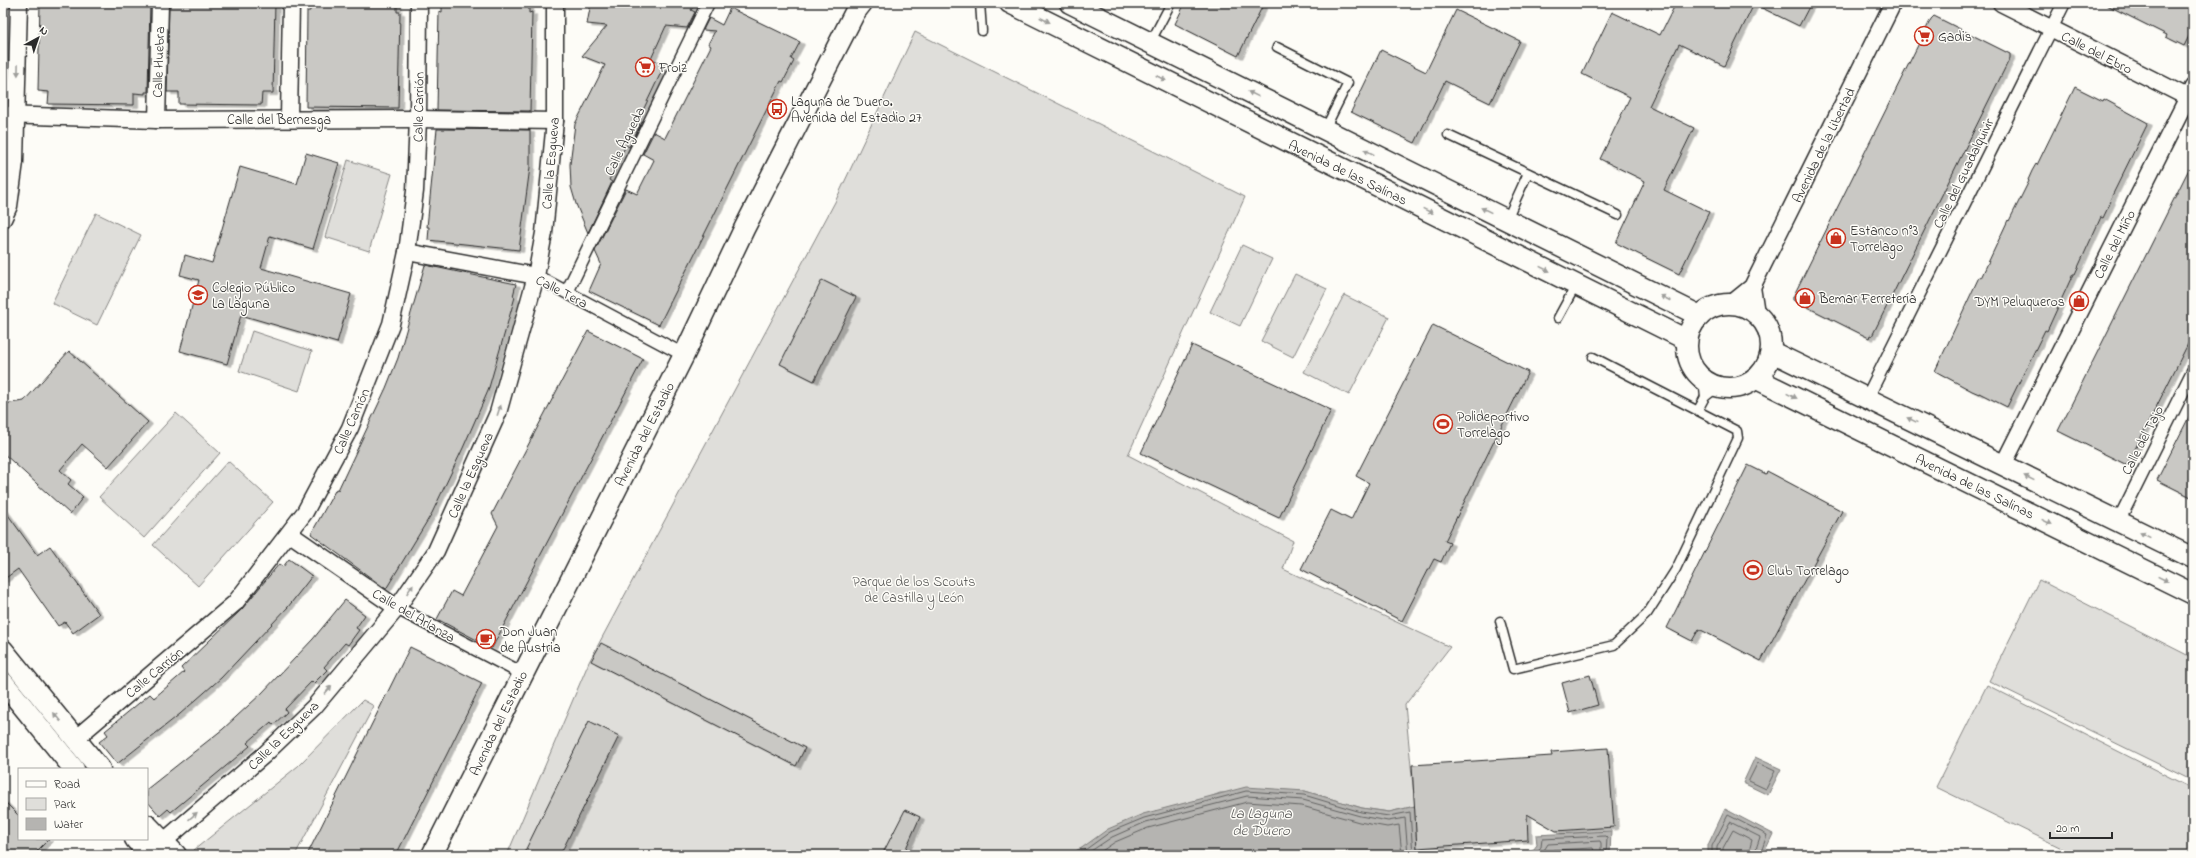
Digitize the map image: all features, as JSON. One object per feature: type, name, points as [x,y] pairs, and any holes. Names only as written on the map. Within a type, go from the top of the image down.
[{"type":"street","points":[[3,219],[9,206],[15,162],[10,115],[19,3]]},
{"type":"street","name":"Calle Huebra","points":[[157,120],[160,3]]},
{"type":"street","points":[[289,119],[291,3]]},
{"type":"street","name":"Calle Carrión","points":[[75,740],[235,603],[290,534],[305,512],[350,428],[391,324],[407,252],[415,190],[418,119],[419,3]]},
{"type":"street","name":"Calle la Esgueva","points":[[163,851],[314,707],[397,608],[436,551],[498,413],[536,276],[544,233],[555,121],[555,3]]},
{"type":"street","name":"Calle Águeda","points":[[567,292],[708,3]]},
{"type":"street","name":"Avenida de las Salinas","points":[[1010,3],[1687,340]]},
{"type":"street","name":"Avenida de las Salinas","points":[[1070,3],[1700,316]]},
{"type":"street","name":"Avenida de la Libertad","points":[[1731,304],[1752,287],[1893,3]]},
{"type":"street","name":"Calle del Ebro","points":[[2001,3],[2191,95]]},
{"type":"street","name":"Calle del Guadalquivir","points":[[1867,398],[2064,3]]},
{"type":"street","name":"Avenida del Estadio","points":[[432,855],[684,355],[744,229],[858,6]]},
{"type":"street","name":"Calle del Miño","points":[[2003,465],[2191,95]]},
{"type":"street","name":"Calle del Bernesga","points":[[10,115],[157,120],[418,119],[555,121]]},
{"type":"street","name":"Calle Tera","points":[[407,252],[536,276],[684,355]]},
{"type":"street","points":[[1752,287],[1756,313]]},
{"type":"street","points":[[1731,304],[1756,313],[1765,323],[1769,332],[1772,352],[1765,370],[1757,379],[1737,388],[1709,388],[1690,361],[1687,340],[1691,328],[1700,316],[1718,306],[1731,304]]},
{"type":"street","points":[[1772,352],[2193,558]]},
{"type":"street","name":"Calle del Tajo","points":[[2118,522],[2193,371]]},
{"type":"street","name":"Avenida de las Salinas","points":[[1757,379],[2193,594]]},
{"type":"street","name":"Calle del Arlanza","points":[[290,534],[397,608],[522,674]]},
{"type":"street","points":[[3,650],[99,768]]},
{"type":"street","points":[[3,682],[73,768]]},
{"type":"street","points":[[148,827],[163,851]]},
{"type":"street","points":[[137,840],[163,851]]},
{"type":"lane","points":[[980,3],[982,31]]},
{"type":"lane","points":[[1150,43],[1171,3]]},
{"type":"lane","points":[[1277,47],[1348,83],[1325,129]]},
{"type":"lane","points":[[1448,135],[1618,214]]},
{"type":"lane","points":[[1506,220],[1528,173]]},
{"type":"lane","points":[[1558,318],[1576,285]]},
{"type":"lane","points":[[1500,621],[1513,669],[1614,645],[1647,614],[1676,569],[1738,438],[1737,431],[1593,357]]},
{"type":"lane","points":[[1698,410],[1709,388]]},
{"type":"green space","name":"Parque de los Scouts de Castilla y León","points":[[915,32],[1245,197],[1128,455],[1293,541],[1283,569],[1450,647],[1405,705],[1415,806],[1389,812],[1362,808],[1305,791],[1220,793],[1077,850],[1072,855],[507,855],[589,662],[835,202]]},
{"type":"green space","points":[[348,160],[392,174],[369,251],[325,237]]},
{"type":"green space","points":[[96,213],[141,235],[97,325],[52,303]]},
{"type":"green space","points":[[1242,245],[1272,259],[1240,326],[1210,312]]},
{"type":"green space","points":[[1295,274],[1327,289],[1293,357],[1261,341]]},
{"type":"green space","points":[[1344,295],[1389,317],[1349,395],[1304,372]]},
{"type":"green space","points":[[252,331],[312,351],[299,391],[239,371]]},
{"type":"green space","points":[[176,413],[220,453],[144,538],[99,497]]},
{"type":"green space","points":[[228,461],[273,502],[198,586],[153,545]]},
{"type":"green space","points":[[2039,580],[2193,658],[2193,775],[2191,780],[1989,681]]},
{"type":"green space","points":[[1987,685],[2193,789],[2193,855],[2076,855],[1936,787]]},
{"type":"green space","points":[[363,700],[374,706],[295,855],[199,855],[194,850],[298,766]]},
{"type":"water","points":[[1755,757],[1781,769],[1768,795],[1743,783]]},
{"type":"water","name":"La Laguna de Duero","points":[[1246,787],[1305,791],[1362,808],[1389,812],[1415,806],[1417,855],[1072,855],[1108,829],[1143,814]]},
{"type":"water","points":[[1725,809],[1773,834],[1763,855],[1708,855],[1708,845]]},
{"type":"water","points":[[1611,831],[1610,855],[1529,855],[1537,845],[1536,835]]},
{"type":"building","points":[[40,3],[150,3],[148,92],[145,92],[145,94],[134,93],[134,105],[48,104],[49,92],[38,91]]},
{"type":"building","points":[[169,3],[275,3],[273,93],[262,93],[261,105],[179,104],[179,92],[167,92]]},
{"type":"building","points":[[310,3],[397,3],[397,12],[400,12],[398,108],[306,107],[307,11],[310,11]]},
{"type":"building","points":[[442,3],[529,3],[529,13],[532,12],[530,111],[437,110],[439,11],[442,12]]},
{"type":"building","points":[[591,3],[695,3],[691,10],[695,12],[687,28],[666,26],[651,59],[665,64],[637,123],[640,125],[629,147],[626,145],[609,180],[612,182],[588,233],[576,204],[571,187],[570,164],[575,124],[605,65],[582,56],[607,26],[587,24]]},
{"type":"building","points":[[1185,3],[1264,3],[1238,56],[1175,24]]},
{"type":"building","points":[[1676,3],[1811,3],[1799,26],[1754,4],[1724,66],[1679,44],[1649,106],[1694,128],[1664,190],[1709,212],[1679,274],[1616,243],[1645,181],[1600,159],[1630,97],[1582,74],[1612,12],[1660,35]]},
{"type":"building","points":[[2103,3],[2193,3],[2193,28],[2184,46],[2166,37],[2167,35]]},
{"type":"building","points":[[730,8],[800,42],[791,59],[794,61],[783,82],[781,81],[659,325],[589,291],[601,264],[595,251],[626,189],[637,194],[654,160],[643,154],[654,132],[665,138],[711,46],[708,44],[715,31],[703,30],[709,18],[722,25]]},
{"type":"building","points":[[1456,10],[1520,41],[1490,103],[1445,81],[1415,143],[1351,112],[1381,50],[1426,72]]},
{"type":"building","points":[[1934,16],[2010,54],[2010,58],[1872,336],[1870,335],[1869,338],[1793,300],[1793,297],[1931,19]]},
{"type":"building","points":[[2075,87],[2103,101],[2104,99],[2148,123],[2110,200],[2111,201],[2103,218],[2101,217],[2075,274],[2073,274],[2047,331],[2045,330],[2007,407],[1972,391],[1935,371],[1979,277],[1981,278],[2008,220],[2009,221],[2029,181],[2028,180],[2032,171],[2036,164],[2037,165]]},
{"type":"building","points":[[437,129],[530,130],[530,167],[519,250],[428,240],[429,227],[427,227]]},
{"type":"building","points":[[306,153],[339,163],[313,249],[270,236],[261,268],[351,294],[337,343],[241,315],[227,364],[180,351],[199,280],[180,275],[185,255],[212,263],[240,167],[297,184]]},
{"type":"building","points":[[2193,161],[2193,334],[2127,465],[2058,431]]},
{"type":"building","points":[[425,265],[516,284],[513,296],[515,297],[488,391],[463,448],[432,513],[386,589],[311,534],[336,489],[338,490],[386,388],[398,358]]},
{"type":"building","points":[[822,280],[856,297],[814,381],[780,364]]},
{"type":"building","name":"Polideportivo Torrelago","points":[[1433,325],[1528,372],[1445,541],[1450,543],[1441,562],[1434,559],[1402,621],[1301,569],[1331,510],[1351,520],[1369,483],[1356,476]]},
{"type":"building","points":[[588,331],[643,359],[492,648],[437,619],[452,591],[461,596],[498,526],[492,514]]},
{"type":"building","points":[[1192,345],[1331,410],[1279,518],[1141,453]]},
{"type":"building","points":[[69,351],[148,422],[108,467],[82,444],[60,470],[71,480],[68,484],[83,497],[70,514],[3,453],[3,404],[24,401]]},
{"type":"building","points":[[2193,409],[2193,498],[2157,480]]},
{"type":"building","name":"Club Torrelago","points":[[1748,465],[1766,474],[1767,471],[1842,511],[1761,661],[1699,629],[1692,641],[1667,628]]},
{"type":"building","points":[[3,508],[37,555],[50,546],[99,614],[73,633],[65,622],[58,626],[18,569],[3,580]]},
{"type":"building","points":[[289,559],[312,576],[288,607],[221,678],[180,714],[117,764],[99,742],[108,735],[105,731],[150,694],[154,698],[184,672],[181,668],[242,609],[279,564],[283,567]]},
{"type":"building","points":[[345,600],[365,615],[356,628],[359,630],[348,645],[345,643],[324,667],[327,670],[314,683],[312,681],[285,709],[287,712],[273,725],[271,722],[247,743],[250,746],[171,812],[168,809],[160,816],[148,802],[148,788],[223,729],[262,693],[313,639]]},
{"type":"building","points":[[601,643],[805,748],[796,766],[591,661]]},
{"type":"building","points":[[410,647],[482,683],[447,754],[396,855],[307,855]]},
{"type":"building","points":[[1590,675],[1598,705],[1570,713],[1562,683]]},
{"type":"building","points":[[589,721],[619,736],[560,855],[523,855]]},
{"type":"building","points":[[1608,748],[1614,827],[1556,831],[1527,814],[1528,840],[1417,848],[1412,765],[1552,756],[1551,752]]},
{"type":"building","points":[[3,800],[18,815],[18,840],[48,840],[33,855],[3,855]]},
{"type":"building","points":[[905,810],[920,817],[903,855],[882,855]]},
{"type":"place","name":"Gadis","points":[[1924,36]]},
{"type":"place","name":"Froiz","points":[[645,67]]},
{"type":"place","name":"Laguna de Duero. Avenida del Estadio 27","points":[[777,109]]},
{"type":"place","name":"Estanco n°3 Torrelago","points":[[1836,238]]},
{"type":"place","name":"Colegio Público La Laguna","points":[[198,295]]},
{"type":"place","name":"Bemar Ferretería","points":[[1805,298]]},
{"type":"place","name":"DYM Peluqueros","points":[[2079,301]]},
{"type":"place","name":"Polideportivo Torrelago","points":[[1443,424]]},
{"type":"place","name":"Club Torrelago","points":[[1753,570]]},
{"type":"place","name":"Don Juan de Austria","points":[[486,639]]}]
